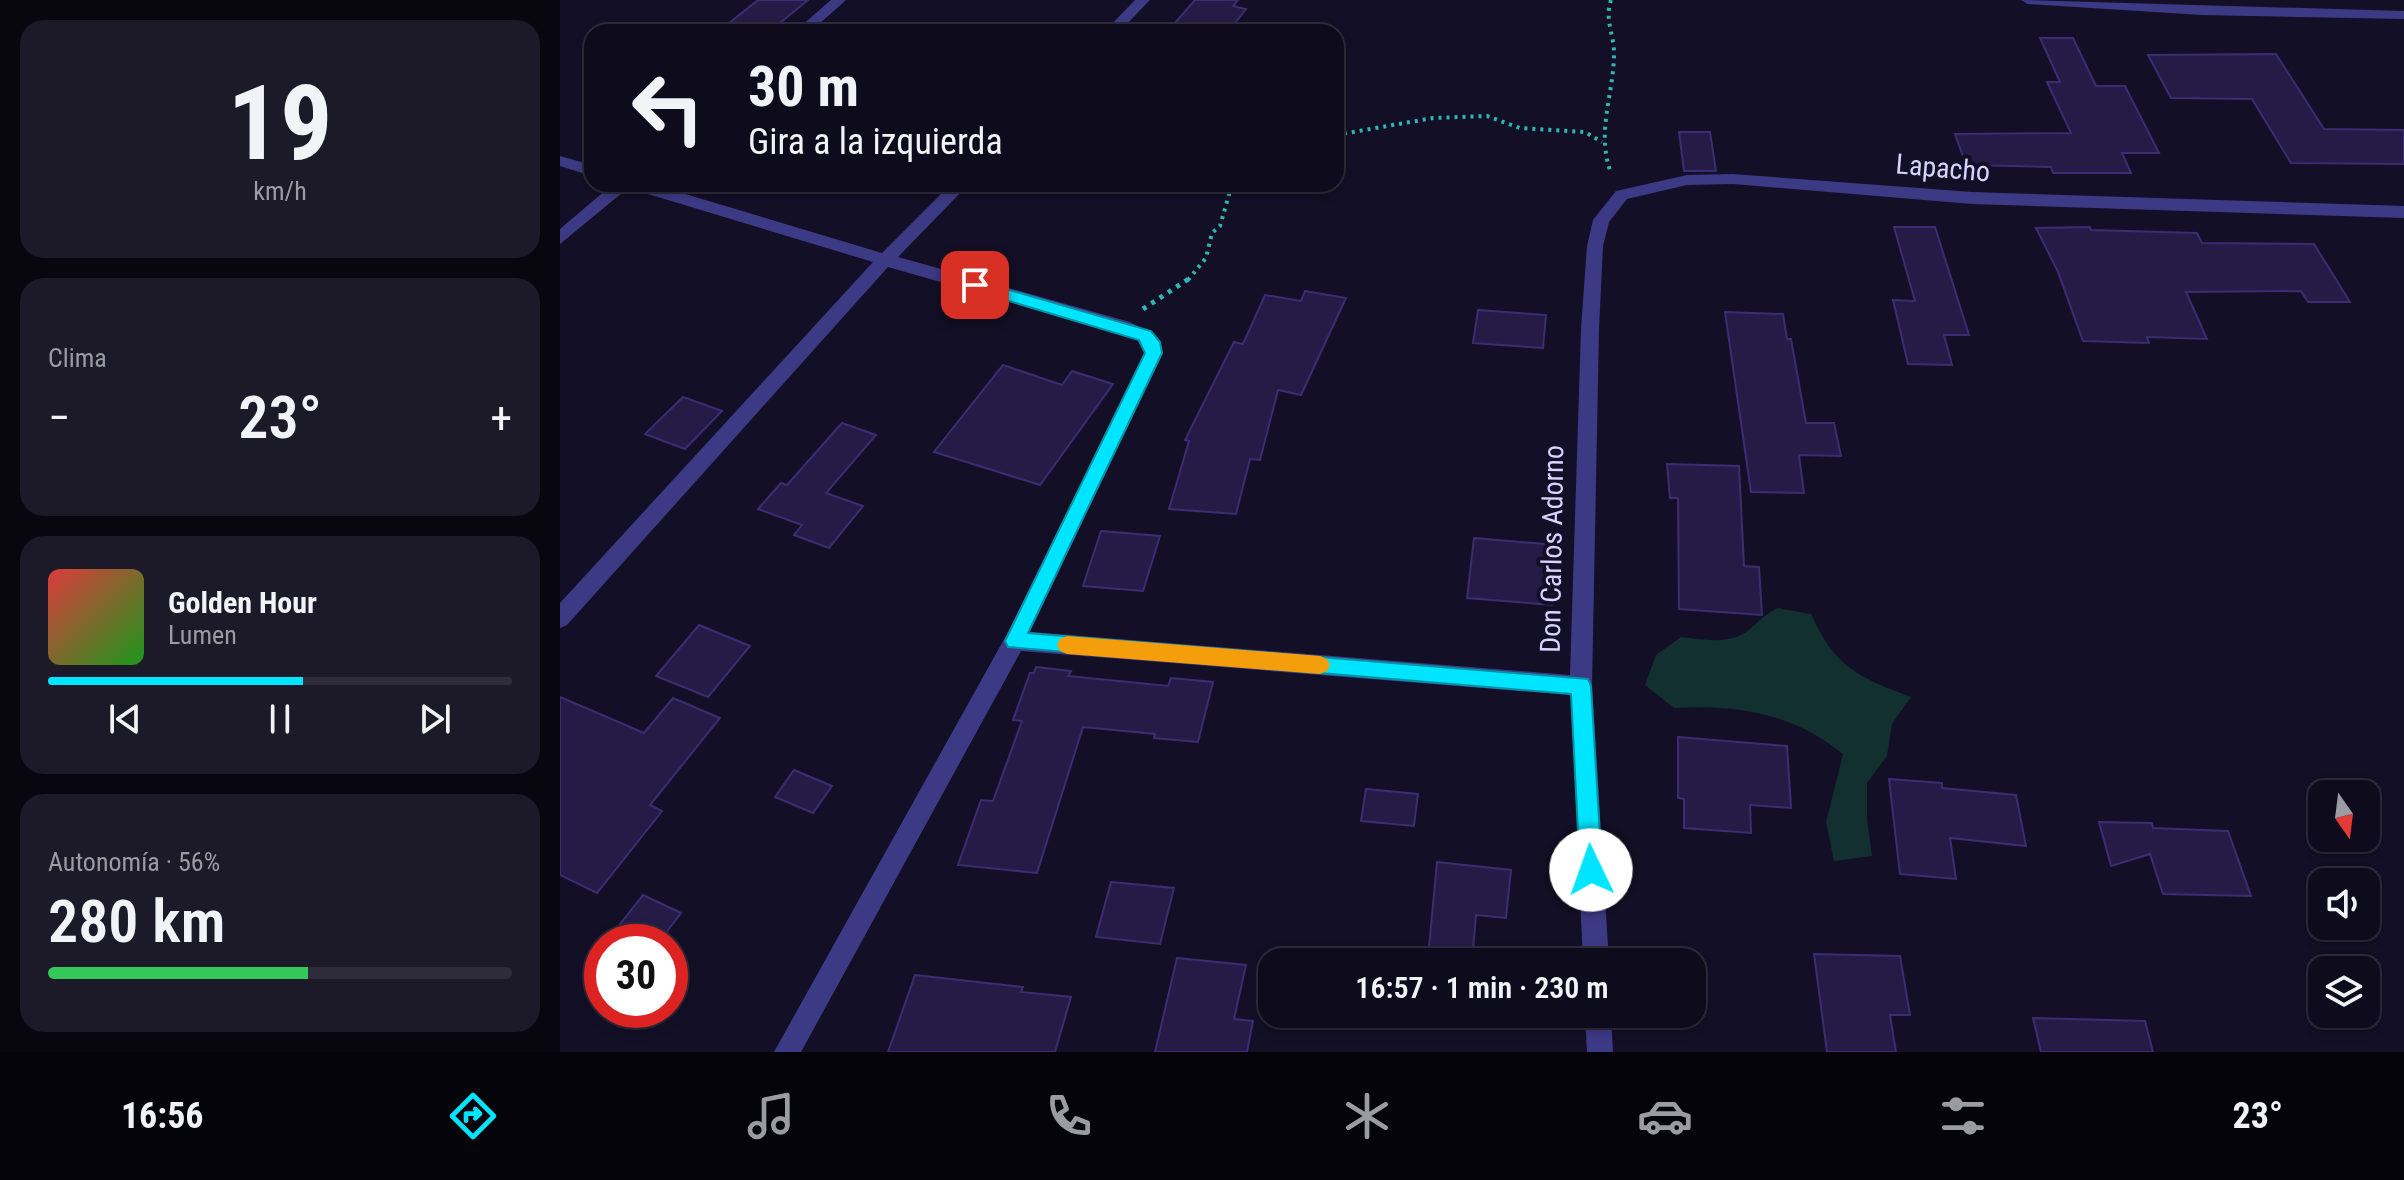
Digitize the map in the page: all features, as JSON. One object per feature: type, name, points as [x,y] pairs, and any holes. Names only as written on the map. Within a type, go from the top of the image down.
[{"type":"street","points":[[810,24],[839,0]]},
{"type":"street","points":[[1119,24],[1143,0]]},
{"type":"street","points":[[2028,0],[2202,11],[2404,15]]},
{"type":"street","points":[[560,161],[584,168]]},
{"type":"street","name":"Lapacho","points":[[1590,329],[1595,246],[1601,220],[1622,195],[1687,180],[1802,183],[1972,198],[2404,212]]},
{"type":"street","points":[[560,238],[614,192]]},
{"type":"street","points":[[660,192],[1124,327],[1145,335],[1154,353],[1015,641],[787,1052]]},
{"type":"street","points":[[560,618],[885,260],[953,192]]},
{"type":"street","name":"Don Carlos Adorno","points":[[1590,329],[1581,686],[1595,948]]},
{"type":"street","points":[[1015,641],[1581,686]]},
{"type":"street","points":[[1599,1028],[1600,1052]]},
{"type":"path","points":[[1602,142],[1614,55],[1608,9],[1611,0]]},
{"type":"path","points":[[1344,134],[1433,118],[1487,116],[1520,128],[1585,132],[1602,142],[1607,151],[1606,162]]},
{"type":"path","points":[[1124,327],[1141,310],[1167,297],[1195,274],[1213,244],[1212,233],[1220,226],[1230,192]]},
{"type":"green space","points":[[1778,608],[1811,614],[1829,647],[1850,668],[1911,697],[1892,724],[1887,756],[1867,783],[1867,819],[1872,856],[1834,861],[1826,822],[1843,754],[1805,729],[1764,714],[1720,708],[1674,708],[1645,685],[1656,655],[1681,637],[1711,640],[1734,638]]},
{"type":"building","points":[[758,0],[808,0],[779,24],[728,24]]},
{"type":"building","points":[[1195,0],[1238,0],[1233,6],[1246,9],[1234,24],[1174,24]]},
{"type":"building","points":[[2040,38],[2073,38],[2096,86],[2125,86],[2159,153],[2122,153],[2131,173],[2053,173],[2051,167],[1966,165],[1955,134],[2071,133],[2047,82],[2060,82]]},
{"type":"building","points":[[2276,54],[2324,129],[2404,130],[2404,164],[2291,163],[2252,99],[2171,98],[2148,55]]},
{"type":"building","points":[[1679,132],[1710,132],[1716,171],[1684,171]]},
{"type":"building","points":[[1894,227],[1935,227],[1969,335],[1944,335],[1952,365],[1908,364],[1893,300],[1915,301]]},
{"type":"building","points":[[2090,227],[2091,230],[2197,233],[2202,243],[2314,244],[2350,302],[2308,302],[2301,291],[2186,292],[2207,339],[2147,337],[2149,343],[2083,341],[2058,272],[2036,228]]},
{"type":"building","points":[[1305,291],[1346,298],[1301,395],[1278,390],[1260,460],[1250,459],[1236,514],[1169,509],[1189,441],[1185,440],[1234,342],[1243,344],[1265,295],[1301,301]]},
{"type":"building","points":[[1478,310],[1546,315],[1543,348],[1473,343]]},
{"type":"building","points":[[1725,312],[1783,314],[1787,339],[1791,339],[1806,423],[1834,423],[1841,456],[1799,455],[1804,493],[1751,492]]},
{"type":"building","points":[[1003,365],[1062,385],[1072,371],[1113,384],[1040,485],[934,452]]},
{"type":"building","points":[[683,397],[722,411],[685,449],[645,434]]},
{"type":"building","points":[[842,423],[876,435],[826,493],[863,506],[829,548],[794,535],[802,525],[758,509],[781,483],[787,485]]},
{"type":"building","points":[[1667,464],[1739,466],[1744,566],[1759,567],[1762,615],[1679,609],[1678,498],[1670,498]]},
{"type":"building","points":[[1101,531],[1160,536],[1143,591],[1083,586]]},
{"type":"building","points":[[1474,538],[1557,545],[1552,605],[1467,598]]},
{"type":"building","points":[[699,625],[750,646],[708,697],[656,676]]},
{"type":"building","points":[[1036,667],[1071,671],[1068,676],[1168,686],[1171,678],[1213,682],[1198,742],[1083,727],[1037,873],[958,865],[981,800],[993,801],[1022,721],[1013,720],[1030,673],[1034,673]]},
{"type":"building","points":[[560,697],[644,733],[673,698],[720,718],[650,805],[662,811],[597,893],[560,875]]},
{"type":"building","points":[[1678,737],[1787,746],[1791,808],[1750,805],[1751,833],[1684,828],[1684,799],[1678,798]]},
{"type":"building","points":[[794,770],[832,786],[813,813],[775,797]]},
{"type":"building","points":[[1889,779],[1942,783],[1942,788],[2016,795],[2026,846],[1950,838],[1956,879],[1900,874]]},
{"type":"building","points":[[1366,789],[1418,794],[1414,826],[1361,821]]},
{"type":"building","points":[[2099,822],[2152,823],[2153,828],[2228,831],[2251,896],[2163,894],[2150,854],[2111,866]]},
{"type":"building","points":[[1437,862],[1511,870],[1506,918],[1476,915],[1473,948],[1429,948]]},
{"type":"building","points":[[1111,882],[1174,888],[1160,944],[1096,937]]},
{"type":"building","points":[[643,895],[681,913],[673,924],[620,924]]},
{"type":"building","points":[[1814,954],[1900,956],[1910,1015],[1890,1015],[1896,1052],[1827,1052]]},
{"type":"building","points":[[1177,958],[1246,965],[1234,1019],[1253,1021],[1247,1052],[1155,1052]]},
{"type":"building","points":[[915,975],[1023,987],[1021,992],[1071,997],[1055,1052],[888,1052]]},
{"type":"building","points":[[2033,1018],[2145,1021],[2153,1052],[2041,1052]]},
{"type":"slow traffic","points":[[1067,645],[1320,665]]},
{"type":"route","points":[[975,285],[1124,327],[1145,335],[1154,353],[1015,641],[1581,686],[1591,870]]}]
